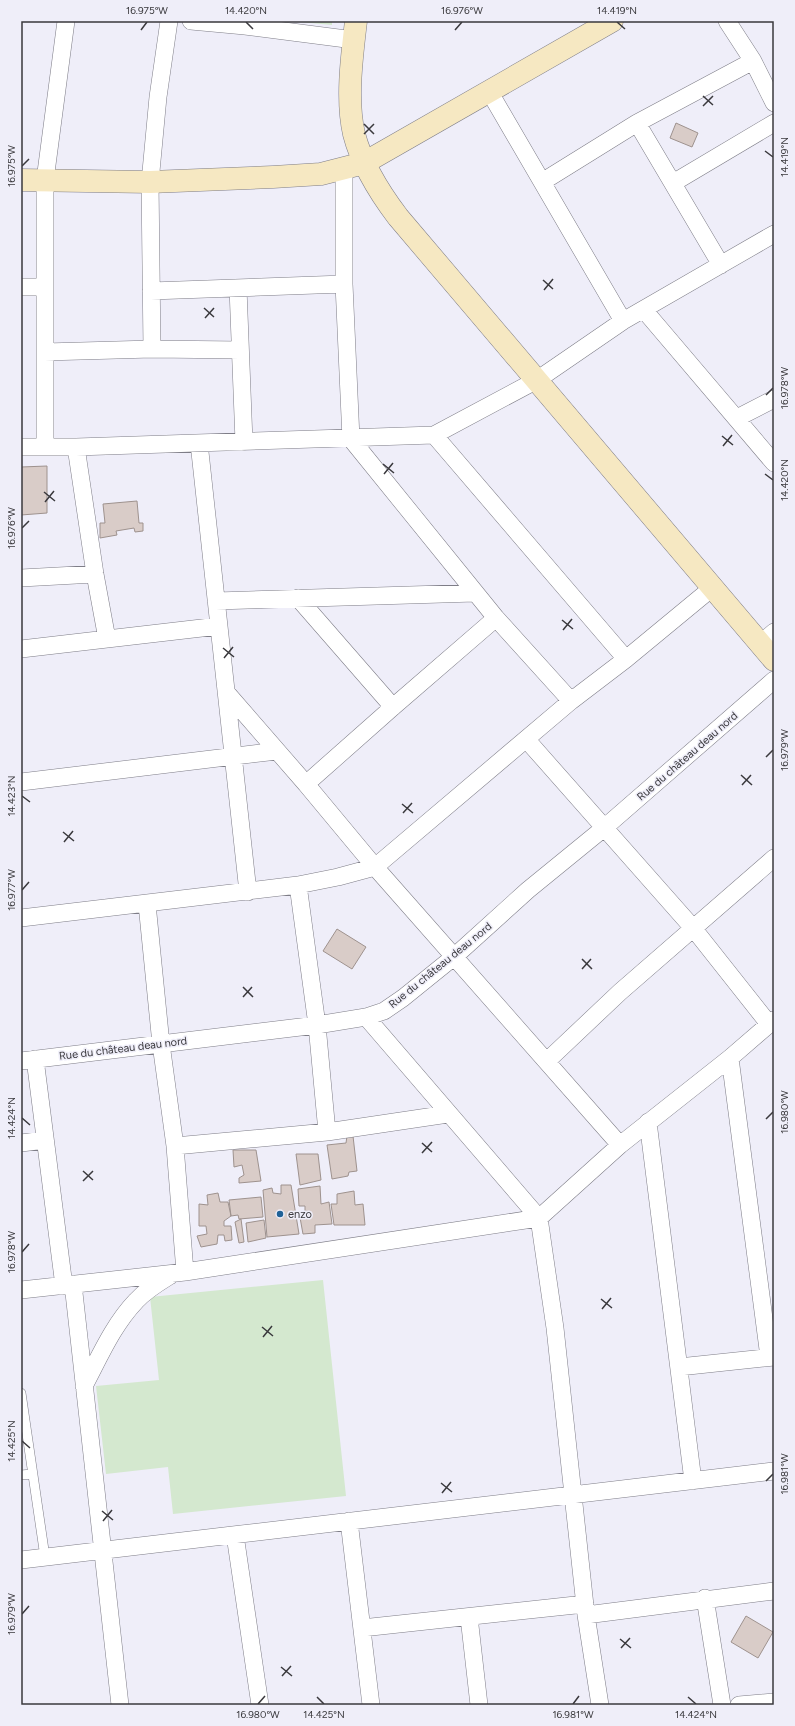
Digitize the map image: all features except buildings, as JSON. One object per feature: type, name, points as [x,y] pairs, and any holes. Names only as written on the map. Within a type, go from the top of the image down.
[{"type":"main road","points":[[21,180],[150,182],[321,174],[354,166],[612,21]]},
{"type":"main road","points":[[355,30],[350,105],[354,134],[354,166],[380,194],[712,588],[769,645]]},
{"type":"street","points":[[45,447],[45,180],[66,21]]},
{"type":"street","points":[[152,349],[150,182],[158,97],[169,21]]},
{"type":"street","points":[[191,21],[245,26],[355,30]]},
{"type":"street","points":[[727,21],[753,60],[774,103]]},
{"type":"street","points":[[542,182],[637,124],[753,60]]},
{"type":"street","points":[[489,91],[623,321]]},
{"type":"street","points":[[673,183],[774,123]]},
{"type":"street","points":[[637,124],[721,265]]},
{"type":"street","points":[[354,166],[344,284],[351,439],[496,618],[571,701]]},
{"type":"street","points":[[21,447],[76,447],[351,439],[434,435],[537,380],[623,321],[774,234]]},
{"type":"street","points":[[151,291],[344,284]]},
{"type":"street","points":[[21,287],[45,287]]},
{"type":"street","points":[[238,288],[244,442]]},
{"type":"street","points":[[644,310],[738,418],[774,463]]},
{"type":"street","points":[[45,352],[152,349],[240,350]]},
{"type":"street","points":[[738,418],[774,399]]},
{"type":"street","points":[[434,435],[626,659]]},
{"type":"street","points":[[199,443],[248,892]]},
{"type":"street","points":[[76,447],[95,574],[107,639]]},
{"type":"street","points":[[21,578],[95,574]]},
{"type":"street","points":[[21,918],[298,885],[375,867],[571,701],[626,659],[712,588]]},
{"type":"street","points":[[216,601],[264,601],[298,598],[476,593]]},
{"type":"street","points":[[298,598],[392,707]]},
{"type":"street","points":[[306,784],[392,707],[496,618]]},
{"type":"street","points":[[21,649],[219,626]]},
{"type":"street","name":"Rue du château deau nord","points":[[28,1060],[316,1025],[366,1017],[384,1011],[403,998],[455,956],[528,890],[604,828],[774,680]]},
{"type":"street","points":[[226,692],[306,784],[375,867],[620,1145]]},
{"type":"street","points":[[21,1290],[180,1272],[539,1218],[620,1145],[730,1058],[771,1022],[693,928],[526,739]]},
{"type":"street","points":[[21,782],[277,751]]},
{"type":"street","points":[[547,1061],[620,992],[774,858]]},
{"type":"street","points":[[298,885],[316,1025],[327,1132]]},
{"type":"street","points":[[147,904],[161,1044],[175,1146],[180,1272]]},
{"type":"street","points":[[366,1017],[539,1218],[555,1328],[585,1610],[600,1705]]},
{"type":"street","points":[[679,1367],[772,1357],[730,1058]]},
{"type":"street","points":[[28,1060],[45,1140],[84,1386],[120,1705]]},
{"type":"street","points":[[175,1146],[327,1132],[448,1114]]},
{"type":"street","points":[[648,1122],[693,1480]]},
{"type":"street","points":[[21,1143],[45,1140]]},
{"type":"street","points":[[84,1386],[112,1334],[135,1301],[152,1286],[180,1272]]},
{"type":"street","points":[[21,1560],[774,1471]]},
{"type":"street","points":[[349,1521],[371,1705]]},
{"type":"street","points":[[235,1535],[260,1705]]},
{"type":"street","points":[[362,1628],[469,1617],[585,1610],[774,1590]]},
{"type":"street","points":[[706,1598],[722,1705]]},
{"type":"street","points":[[469,1617],[480,1705]]},
{"type":"street","points":[[739,1705],[774,1702]]},
{"type":"lane","points":[[21,1393],[45,1557]]},
{"type":"lane","points":[[21,1475],[32,1474]]},
{"type":"green space","points":[[290,21],[332,21],[332,25]]},
{"type":"green space","points":[[323,1280],[346,1496],[173,1514],[168,1467],[106,1474],[96,1386],[159,1380],[150,1297]]},
{"type":"place","name":"enzo","points":[[280,1214]]}]
